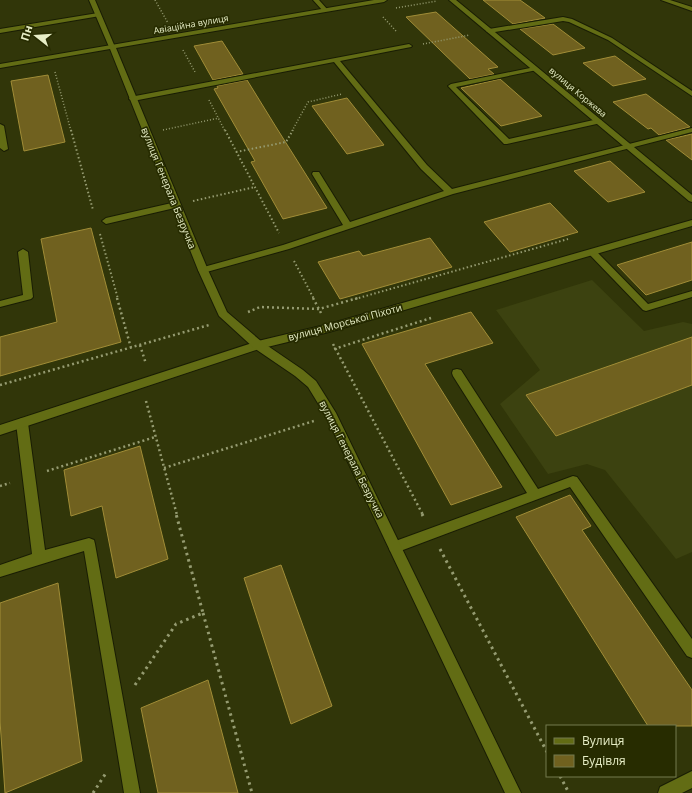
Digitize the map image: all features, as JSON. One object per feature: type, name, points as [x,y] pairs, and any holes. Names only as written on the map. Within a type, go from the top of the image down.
[{"type":"street","name":"вулиця Генерала Безручка","points":[[92,0],[203,270],[223,314],[258,345],[299,373],[312,384],[332,416],[513,793]]},
{"type":"street","points":[[316,0],[325,10]]},
{"type":"street","name":"Авіаційна вулиця","points":[[0,66],[384,0]]},
{"type":"street","name":"вулиця Коржева","points":[[452,0],[692,199]]},
{"type":"street","points":[[664,0],[692,9]]},
{"type":"street","points":[[0,31],[98,15]]},
{"type":"street","points":[[489,31],[563,19],[570,20],[610,39],[692,94]]},
{"type":"street","points":[[133,99],[409,46]]},
{"type":"street","points":[[336,61],[424,167],[450,192]]},
{"type":"street","points":[[535,69],[451,86],[507,142],[598,121]]},
{"type":"street","points":[[0,126],[4,149]]},
{"type":"street","points":[[203,270],[286,247],[450,192],[630,148],[692,130]]},
{"type":"street","points":[[316,174],[348,226]]},
{"type":"street","points":[[106,221],[176,205]]},
{"type":"street","name":"вулиця Морської Піхоти","points":[[0,430],[258,345],[329,328],[692,223]]},
{"type":"street","points":[[0,304],[28,297],[23,252]]},
{"type":"street","points":[[592,252],[646,308],[692,294]]},
{"type":"street","points":[[457,373],[535,495]]},
{"type":"street","points":[[22,422],[39,558]]},
{"type":"street","points":[[395,547],[573,481],[692,651]]},
{"type":"street","points":[[0,571],[89,544],[132,793]]},
{"type":"street","points":[[666,793],[692,779]]},
{"type":"path","points":[[155,0],[202,85],[329,328],[334,348],[546,750]]},
{"type":"path","points":[[393,9],[438,1]]},
{"type":"path","points":[[383,17],[409,46],[489,31]]},
{"type":"path","points":[[51,57],[93,211]]},
{"type":"path","points":[[236,152],[286,142],[308,102],[361,90]]},
{"type":"path","points":[[147,133],[219,118]]},
{"type":"path","points":[[176,205],[255,187]]},
{"type":"path","points":[[100,234],[131,348]]},
{"type":"path","points":[[0,385],[229,319],[260,307],[319,309],[571,238]]},
{"type":"path","points":[[141,383],[252,793]]},
{"type":"path","points":[[164,468],[332,416]]},
{"type":"path","points":[[0,486],[155,438]]},
{"type":"path","points":[[118,710],[176,624],[203,613]]},
{"type":"path","points":[[561,777],[569,793]]},
{"type":"shaded area","points":[[592,280],[644,331],[683,322],[692,324],[692,552],[676,559],[605,470],[587,464],[548,474],[500,404],[540,370],[496,310]]},
{"type":"building","points":[[483,0],[520,0],[545,18],[513,24]]},
{"type":"building","points":[[436,12],[498,67],[488,69],[494,74],[470,79],[406,17]]},
{"type":"building","points":[[553,24],[585,48],[553,55],[520,29]]},
{"type":"building","points":[[222,41],[243,74],[213,80],[194,46]]},
{"type":"building","points":[[615,56],[646,79],[613,86],[583,63]]},
{"type":"building","points":[[48,75],[65,142],[24,151],[11,81]]},
{"type":"building","points":[[500,79],[542,116],[501,126],[461,88]]},
{"type":"building","points":[[247,80],[327,208],[283,219],[251,162],[255,161],[214,89],[218,88],[217,86]]},
{"type":"building","points":[[646,94],[690,127],[659,135],[651,128],[648,129],[613,102]]},
{"type":"building","points":[[347,98],[384,145],[347,154],[312,106]]},
{"type":"building","points":[[692,134],[692,160],[666,140]]},
{"type":"building","points":[[610,161],[645,192],[608,202],[574,171]]},
{"type":"building","points":[[550,203],[578,232],[510,252],[484,222]]},
{"type":"building","points":[[91,228],[121,342],[0,376],[0,337],[57,322],[41,239]]},
{"type":"building","points":[[430,238],[452,267],[340,299],[318,262],[359,251],[363,256]]},
{"type":"building","points":[[692,242],[692,280],[646,295],[617,265]]},
{"type":"building","points":[[471,312],[493,343],[425,364],[502,487],[451,505],[362,344]]},
{"type":"building","points":[[692,337],[692,385],[556,436],[526,395]]},
{"type":"building","points":[[140,446],[168,559],[116,578],[102,506],[71,516],[64,470]]},
{"type":"building","points":[[570,495],[591,526],[582,530],[692,690],[692,726],[647,725],[516,517]]},
{"type":"building","points":[[281,565],[332,706],[291,724],[244,578]]},
{"type":"building","points":[[58,583],[82,761],[5,793],[0,721],[0,603]]},
{"type":"building","points":[[208,680],[238,793],[158,793],[141,708]]}]
